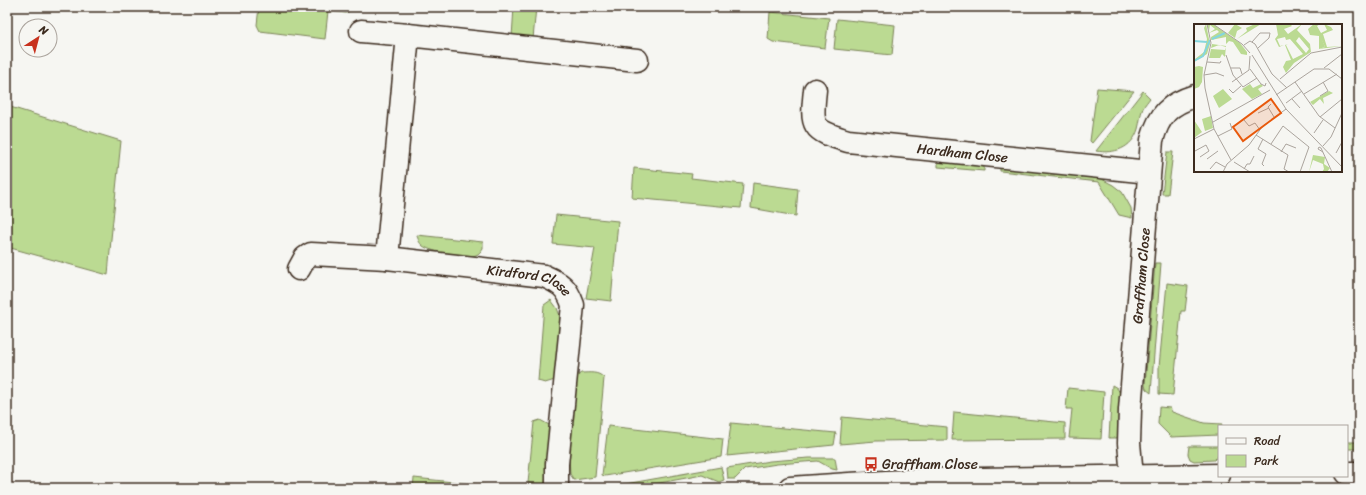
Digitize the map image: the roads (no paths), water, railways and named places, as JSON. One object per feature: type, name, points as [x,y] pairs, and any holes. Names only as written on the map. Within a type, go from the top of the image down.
[{"type":"street","points":[[361,31],[637,60]]},
{"type":"street","points":[[387,258],[408,35]]},
{"type":"street","name":"Hardham Close","points":[[815,90],[812,114],[814,123],[818,128],[830,136],[848,141],[1149,172]]},
{"type":"street","name":"Graffham Close","points":[[1132,476],[1129,443],[1130,410],[1152,140],[1157,125],[1166,112],[1179,102],[1194,96]]},
{"type":"street","name":"Kirdford Close","points":[[299,269],[305,258],[311,254],[387,258],[544,276],[558,282],[569,294],[573,305],[557,464],[557,488]]},
{"type":"street","points":[[1348,473],[1359,473]]},
{"type":"street","points":[[790,488],[923,480],[1218,476]]},
{"type":"place","name":"Graffham Close","points":[[871,464]]}]
